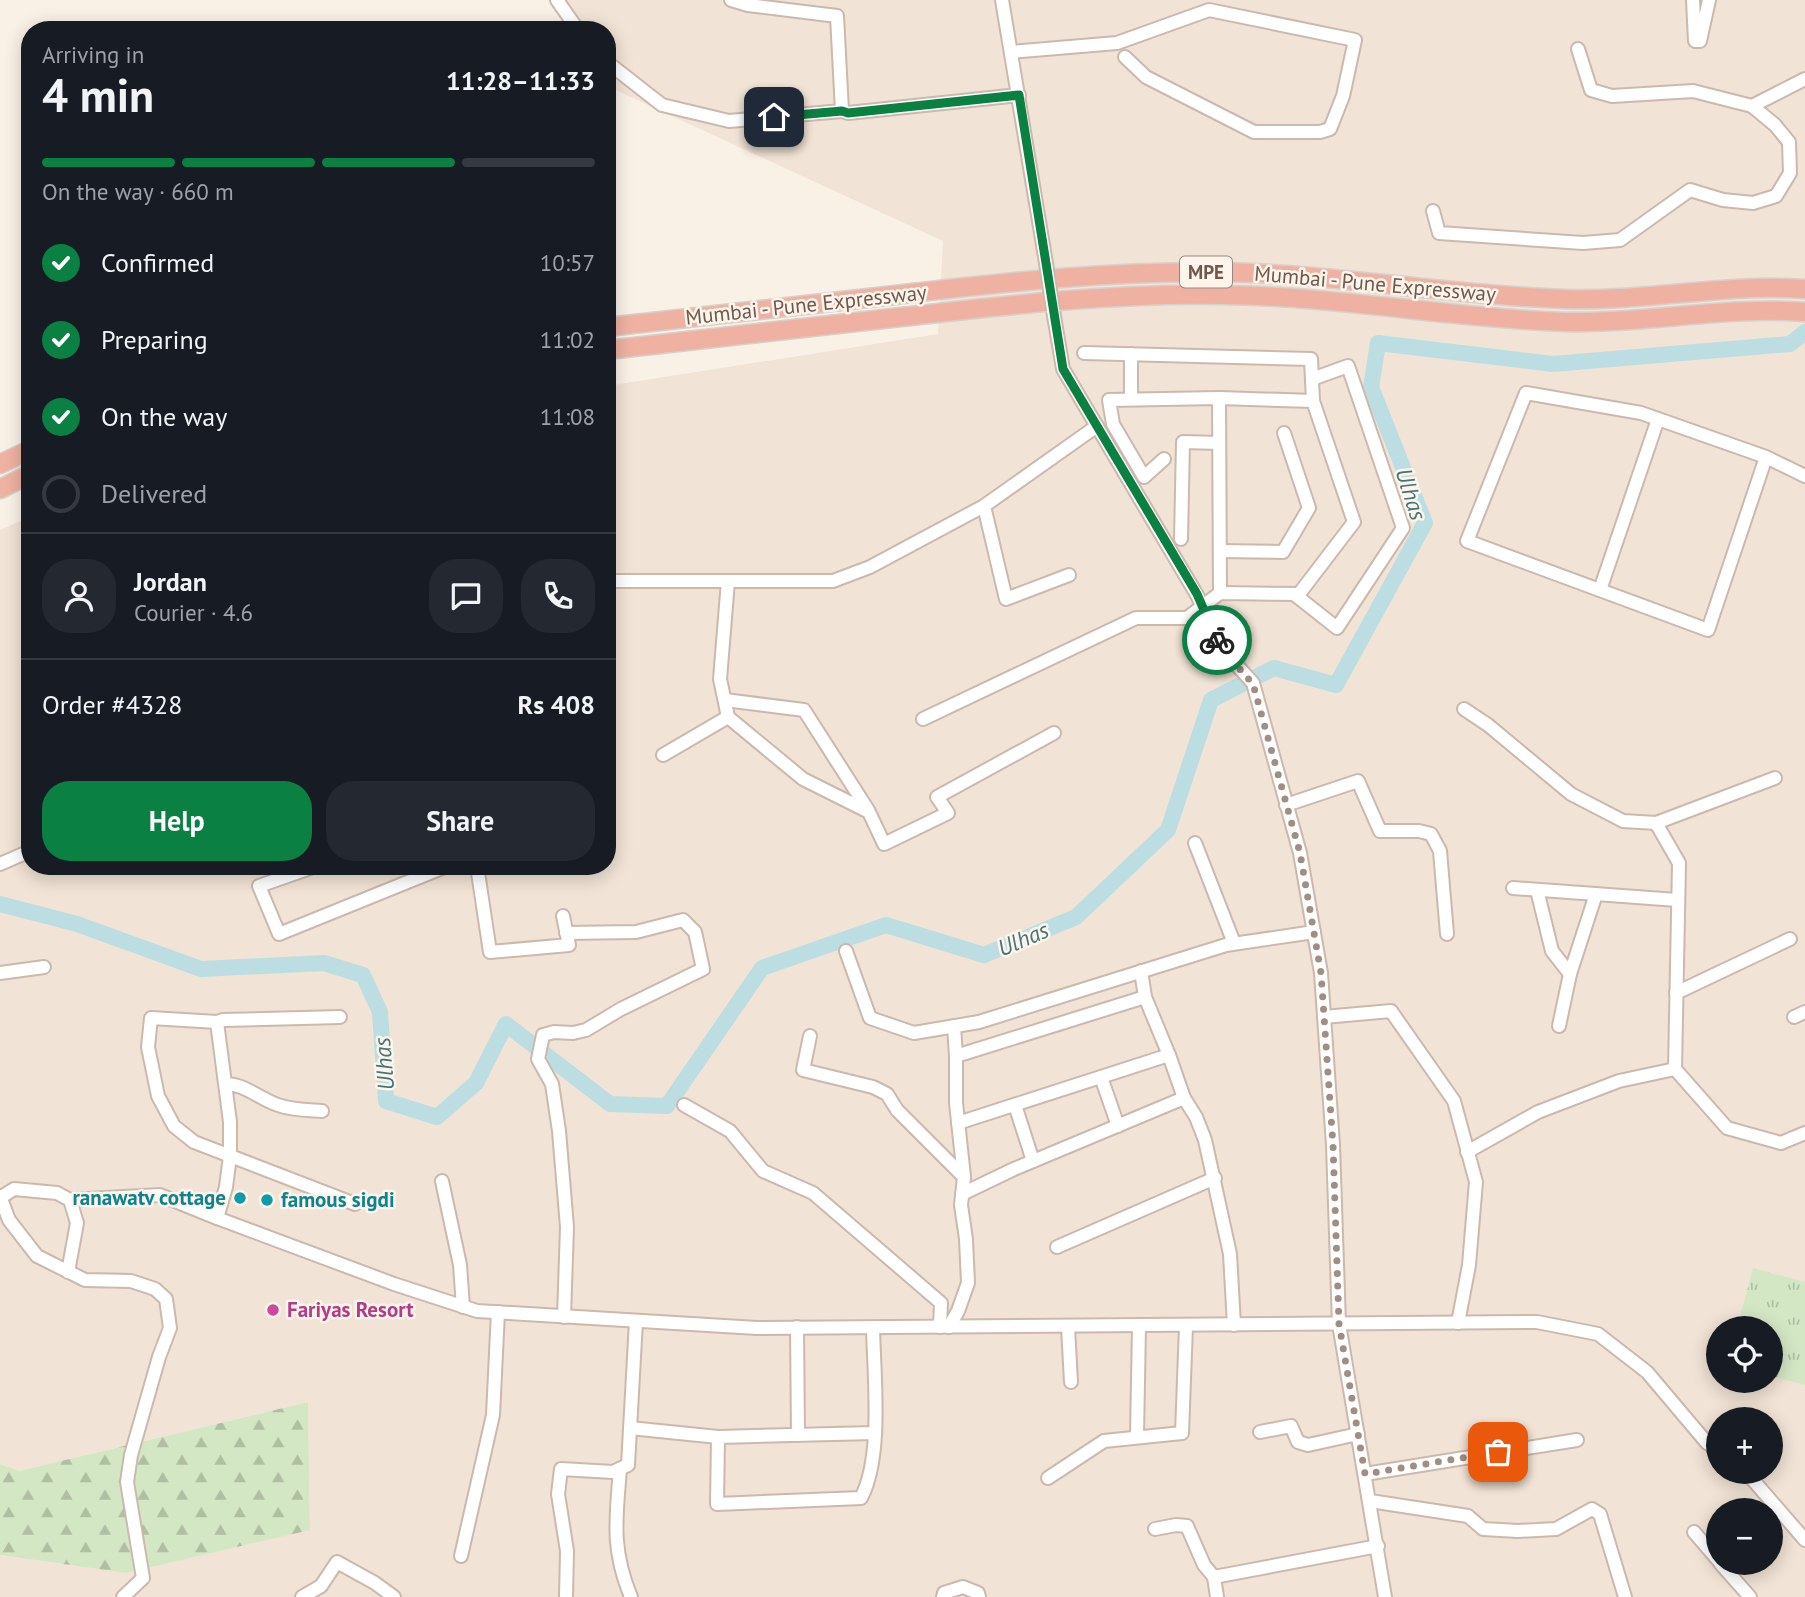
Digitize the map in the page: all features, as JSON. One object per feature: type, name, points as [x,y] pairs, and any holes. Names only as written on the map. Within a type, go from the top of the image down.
[{"type":"highway","name":"Mumbai - Pune Expressway","points":[[616,326],[1035,279],[1152,273],[1221,272],[1316,276],[1508,296],[1602,300],[1745,288],[1805,289]]},
{"type":"highway","name":"Mumbai - Pune Expressway","points":[[616,349],[1063,299],[1152,295],[1314,299],[1507,318],[1577,322],[1746,311],[1800,312]]},
{"type":"highway","points":[[0,464],[21,454]]},
{"type":"highway","points":[[0,489],[21,478]]},
{"type":"street","points":[[557,0],[572,21]]},
{"type":"street","points":[[731,0],[748,5],[837,16],[842,111]]},
{"type":"street","points":[[1002,0],[1063,369],[1197,594],[1222,649],[1253,684],[1300,853],[1321,973],[1333,1145],[1339,1324],[1385,1597]]},
{"type":"street","points":[[1693,0],[1695,41],[1700,41],[1709,0]]},
{"type":"street","points":[[1011,51],[1117,43],[1209,10],[1355,40],[1343,96],[1330,129],[1320,132],[1254,132],[1146,77],[1125,57]]},
{"type":"street","points":[[1433,211],[1439,233],[1583,243],[1620,240],[1690,190],[1723,200],[1753,203],[1776,196],[1790,173],[1789,142],[1752,106],[1693,91],[1612,96],[1591,90],[1578,49]]},
{"type":"street","points":[[616,69],[662,105],[729,121],[842,111],[848,113],[1019,95]]},
{"type":"street","points":[[1752,106],[1805,79]]},
{"type":"street","points":[[923,719],[1136,618],[1187,618],[1220,593],[1299,594],[1354,522],[1313,401],[1311,359],[1084,353]]},
{"type":"street","points":[[1131,354],[1131,399]]},
{"type":"street","points":[[1294,594],[1337,628],[1403,528],[1349,366],[1312,379]]},
{"type":"street","points":[[1766,457],[1708,630],[1467,541],[1526,393],[1658,419],[1766,457],[1805,476]]},
{"type":"street","points":[[1164,459],[1144,477],[1113,425],[1110,400],[1219,398],[1313,401]]},
{"type":"street","points":[[1219,398],[1220,593]]},
{"type":"street","points":[[1600,590],[1658,419]]},
{"type":"street","points":[[616,580],[833,581],[870,567],[984,506],[1097,426]]},
{"type":"street","points":[[1220,551],[1283,552],[1309,508],[1284,433]]},
{"type":"street","points":[[1181,539],[1183,442],[1219,443]]},
{"type":"street","points":[[984,506],[1006,598],[1069,575]]},
{"type":"street","points":[[729,581],[720,679],[728,718],[803,779],[869,812]]},
{"type":"street","points":[[724,700],[804,710],[869,812],[884,844],[948,813],[937,797],[1054,733]]},
{"type":"street","points":[[1464,709],[1488,725],[1571,794],[1623,821],[1656,823],[1774,778]]},
{"type":"street","points":[[663,755],[728,718]]},
{"type":"street","points":[[1286,805],[1358,781],[1380,831],[1419,831],[1432,834],[1440,851],[1447,934]]},
{"type":"street","points":[[1656,823],[1679,863],[1675,1069],[1727,1128],[1781,1143],[1805,1133]]},
{"type":"street","points":[[1195,844],[1234,943]]},
{"type":"street","points":[[0,864],[21,855]]},
{"type":"street","points":[[290,875],[259,886],[279,934],[425,875]]},
{"type":"street","points":[[478,875],[490,952],[569,945],[563,916]]},
{"type":"street","points":[[1513,888],[1677,900]]},
{"type":"street","points":[[1537,890],[1552,951],[1570,974]]},
{"type":"street","points":[[1559,1026],[1570,974],[1596,894]]},
{"type":"street","points":[[564,1317],[567,1227],[552,1084],[538,1059],[543,1035],[554,1032],[573,1034],[586,1030],[621,1009],[703,969],[695,932],[683,920],[636,932],[566,933]]},
{"type":"street","points":[[846,951],[870,1018],[914,1033],[979,1022],[1234,943],[1314,932]]},
{"type":"street","points":[[1676,993],[1790,939]]},
{"type":"street","points":[[0,972],[44,967]]},
{"type":"street","points":[[1141,971],[1145,997],[1184,1098],[1196,1117],[1205,1140],[1215,1178],[1230,1254],[1234,1325]]},
{"type":"street","points":[[956,1056],[1145,997]]},
{"type":"street","points":[[1324,1017],[1391,1011],[1454,1101],[1476,1182],[1469,1265],[1458,1323]]},
{"type":"street","points":[[340,1017],[217,1022],[152,1018],[148,1047],[158,1096],[174,1126],[194,1142],[355,1204]]},
{"type":"street","points":[[217,1022],[227,1084],[230,1156],[226,1187],[217,1218]]},
{"type":"street","points":[[944,1327],[958,1311],[968,1283],[954,1026]]},
{"type":"street","points":[[810,1036],[803,1070],[873,1087],[887,1094],[897,1110],[964,1177]]},
{"type":"street","points":[[958,1123],[1169,1055]]},
{"type":"street","points":[[1468,1152],[1538,1112],[1619,1080],[1675,1069]]},
{"type":"street","points":[[1101,1077],[1118,1126]]},
{"type":"street","points":[[227,1084],[236,1084],[278,1105],[322,1111]]},
{"type":"street","points":[[962,1194],[1033,1161],[1184,1098]]},
{"type":"street","points":[[684,1105],[730,1131],[763,1171],[813,1193],[920,1284],[941,1303],[944,1327]]},
{"type":"street","points":[[1015,1105],[1033,1161]]},
{"type":"street","points":[[1057,1247],[1215,1178]]},
{"type":"street","points":[[442,1181],[460,1265],[463,1307]]},
{"type":"street","points":[[124,1597],[143,1578],[127,1482],[131,1455],[170,1328],[166,1299],[155,1289],[131,1281],[85,1280],[37,1256],[9,1220],[0,1197],[14,1189],[57,1193],[70,1200],[160,1195],[394,1284],[477,1311],[797,1328],[1537,1322],[1598,1334],[1647,1372],[1706,1440]]},
{"type":"street","points":[[68,1272],[77,1223],[70,1200]]},
{"type":"street","points":[[461,1556],[493,1415],[498,1312]]},
{"type":"street","points":[[566,1597],[567,1551],[558,1494],[561,1469],[613,1472],[628,1465],[636,1321]]},
{"type":"street","points":[[1137,1436],[1139,1326]]},
{"type":"street","points":[[1048,1478],[1104,1441],[1182,1433],[1186,1326]]},
{"type":"street","points":[[1068,1327],[1071,1382]]},
{"type":"street","points":[[797,1328],[798,1435]]},
{"type":"street","points":[[718,1437],[717,1504],[861,1498],[867,1486],[867,1474],[873,1466],[873,1328]]},
{"type":"street","points":[[154,1380],[166,1368]]},
{"type":"street","points":[[1260,1432],[1291,1426],[1298,1442],[1308,1445],[1358,1434]]},
{"type":"street","points":[[630,1427],[718,1437],[874,1433]]},
{"type":"street","points":[[1365,1474],[1577,1440]]},
{"type":"street","points":[[620,1469],[615,1527],[617,1556],[631,1597]]},
{"type":"street","points":[[1756,1484],[1805,1540]]},
{"type":"street","points":[[1370,1501],[1468,1516],[1483,1529],[1518,1531],[1556,1529],[1592,1509],[1600,1514],[1625,1597]]},
{"type":"street","points":[[1793,1526],[1805,1518]]},
{"type":"street","points":[[1155,1529],[1187,1526],[1204,1564],[1214,1577],[1217,1597]]},
{"type":"street","points":[[1694,1532],[1706,1546]]},
{"type":"street","points":[[1214,1577],[1378,1546]]},
{"type":"street","points":[[302,1597],[321,1586],[337,1562],[394,1597]]},
{"type":"street","points":[[1729,1575],[1746,1596]]},
{"type":"street","points":[[943,1597],[944,1593],[962,1587],[978,1593],[979,1597]]},
{"type":"shaded area","points":[[555,0],[1805,0],[1805,1597],[0,1597],[0,1555],[126,1573],[310,1529],[308,1402],[19,1471],[0,1464],[0,530],[21,521],[21,875],[616,875],[616,385],[938,334],[943,241],[616,90],[616,21],[563,21]]},
{"type":"green space","points":[[1753,1268],[1805,1282],[1805,1385],[1783,1379],[1783,1316],[1740,1316]]},
{"type":"green space","points":[[308,1402],[310,1530],[126,1573],[0,1555],[0,1464],[19,1471]]},
{"type":"waterway","name":"Ulhas","points":[[0,904],[77,924],[201,969],[324,963],[363,975],[380,1012],[386,1101],[437,1117],[476,1083],[506,1024],[610,1104],[667,1106],[762,968],[886,925],[984,955],[1076,917],[1168,830],[1211,700],[1274,668],[1336,685],[1425,523],[1371,387],[1378,343],[1553,364],[1790,344],[1805,332]]},
{"type":"way so far","points":[[1217,640],[1253,684],[1300,853],[1321,973],[1333,1145],[1339,1324],[1365,1474],[1498,1452]]},
{"type":"place","name":"ranawatv cottage","points":[[240,1198]]},
{"type":"place","name":"famous sigdi","points":[[267,1200]]},
{"type":"place","name":"Fariyas Resort","points":[[273,1310]]},
{"type":"route","points":[[774,117],[842,111],[848,113],[1019,95],[1063,369],[1197,594],[1217,640]]}]
